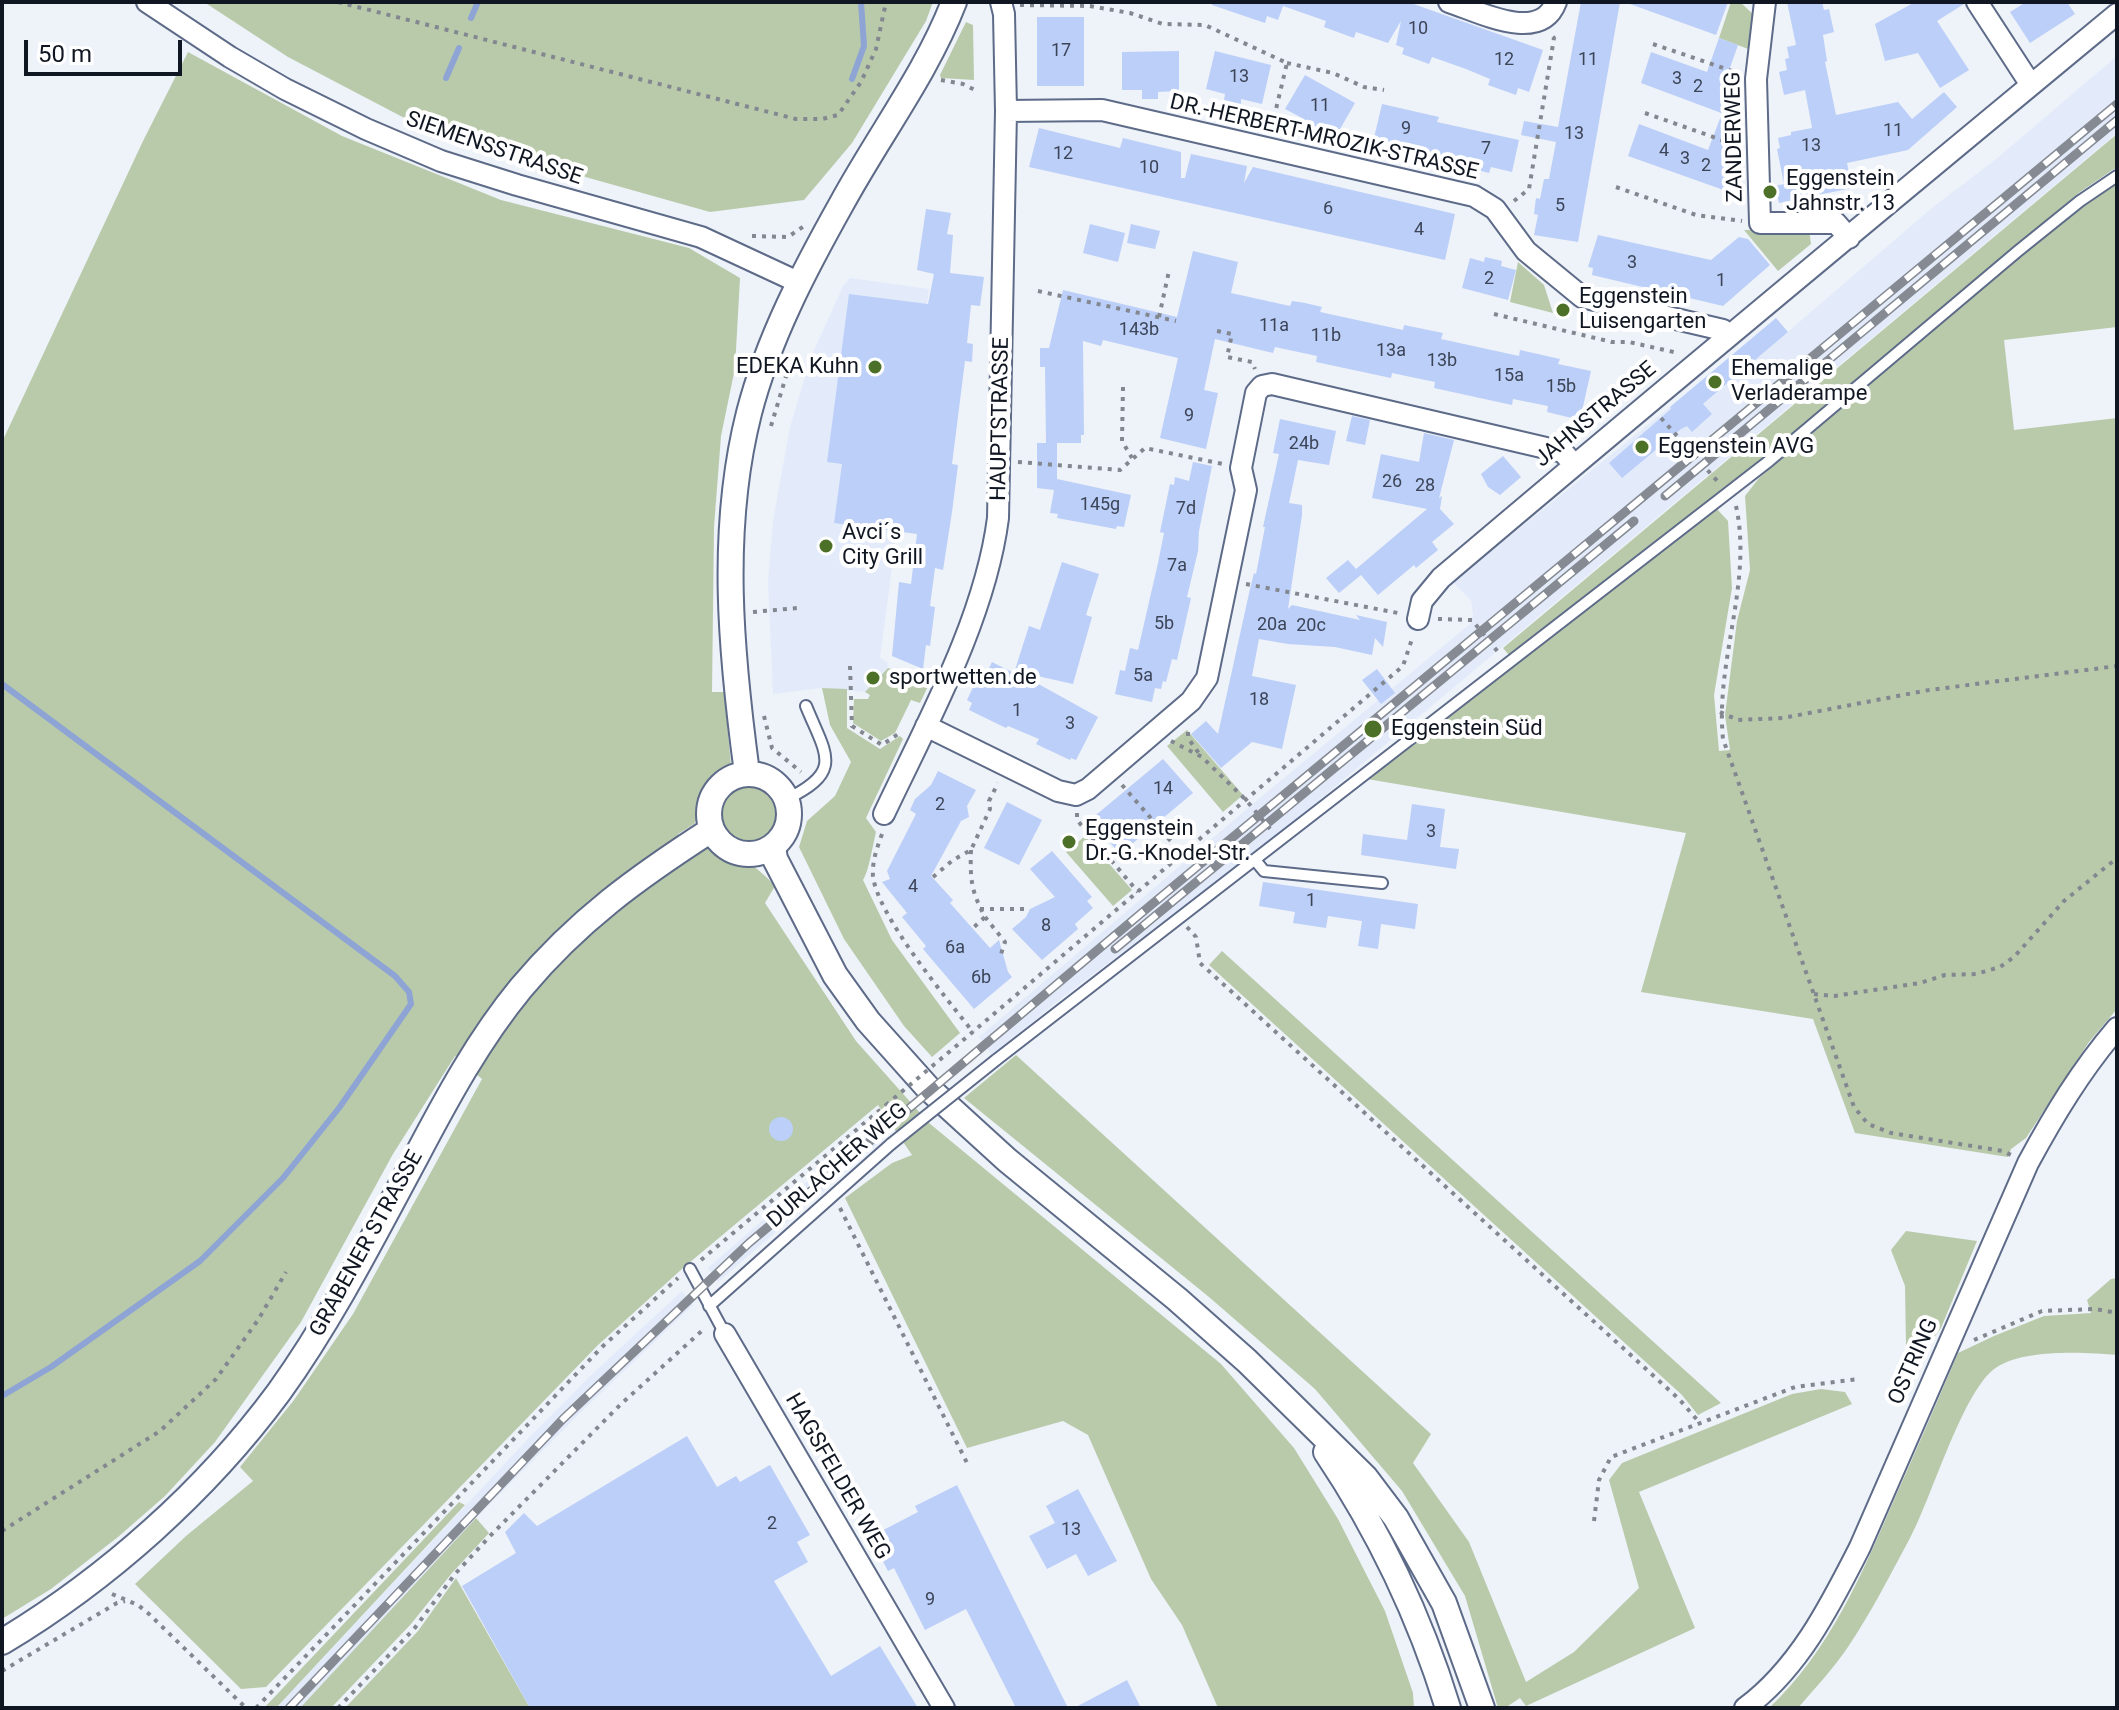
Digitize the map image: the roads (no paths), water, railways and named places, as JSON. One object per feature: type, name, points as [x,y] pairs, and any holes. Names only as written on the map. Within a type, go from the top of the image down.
[{"type":"street","name":"SIEMENSSTRASSE","points":[[147,2],[285,89],[441,161],[701,237],[800,283]]},
{"type":"street","points":[[747,773],[733,674],[730,540],[750,411],[772,343],[823,236],[921,71],[954,2]]},
{"type":"street","name":"HAUPTSTRASSE","points":[[884,814],[965,636],[987,573],[998,518],[1006,111],[1004,14],[1001,2]]},
{"type":"street","points":[[1449,2],[1524,25],[1541,21],[1553,11],[1556,2]]},
{"type":"street","name":"ZANDERWEG","points":[[1765,2],[1756,79],[1760,223],[1836,223],[1849,238]]},
{"type":"street","points":[[1977,2],[2031,85]]},
{"type":"street","name":"JAHNSTRASSE","points":[[1418,619],[1422,601],[1441,578],[1692,365],[2117,14]]},
{"type":"street","name":"DR.-HERBERT-MROZIK-STRASSE","points":[[1006,111],[1102,110],[1474,196],[1499,214],[1526,251],[1582,297],[1723,330],[1729,336]]},
{"type":"street","points":[[926,726],[1058,791],[1076,795],[1110,771],[1199,692],[1207,678],[1228,581],[1246,490],[1241,468],[1256,393],[1262,386],[1272,384],[1563,452],[1574,465]]},
{"type":"street","points":[[747,773],[771,780],[787,799],[790,813],[788,826],[773,847],[760,854],[745,855],[731,851],[719,842],[711,830],[708,815],[711,800],[719,786],[732,777],[747,773]]},
{"type":"street","name":"GRABENER STRASSE","points":[[2,1642],[95,1578],[161,1520],[240,1440],[280,1390],[322,1327],[460,1076],[520,990],[577,929],[611,899],[638,877],[711,830]]},
{"type":"street","points":[[773,847],[775,859],[835,975],[900,1059],[1007,1160],[1235,1350],[1365,1477],[1396,1518],[1444,1603],[1482,1708]]},
{"type":"street","name":"OSTRING","points":[[1745,1708],[1778,1678],[1798,1654],[1829,1605],[1860,1547],[2028,1163],[2088,1061],[2117,1028]]},
{"type":"street","name":"HAGSFELDER WEG","points":[[720,1326],[944,1708]]},
{"type":"street","points":[[1305,1420],[1361,1507],[1403,1588],[1427,1643],[1448,1707]]},
{"type":"lane","name":"DURLACHER WEG","points":[[709,1306],[891,1144],[1728,493],[2043,231],[2117,176]]},
{"type":"lane","points":[[787,799],[811,787],[823,775],[826,764],[823,747],[806,706]]},
{"type":"lane","points":[[1255,860],[1264,871],[1382,883]]},
{"type":"lane","name":"HAGSFELDER WEG","points":[[690,1269],[720,1326]]},
{"type":"waterway","points":[[471,18],[478,2]]},
{"type":"waterway","points":[[852,79],[864,46],[861,2]]},
{"type":"waterway","points":[[446,78],[459,48]]},
{"type":"waterway","points":[[2,684],[395,976],[409,992],[411,1004],[339,1108],[283,1178],[200,1261],[51,1367],[2,1396]]},
{"type":"railway","points":[[289,1708],[563,1419],[749,1243],[1151,905],[2117,104]]},
{"type":"railway","points":[[1665,496],[2117,120]]},
{"type":"railway","points":[[1115,949],[1634,521]]},
{"type":"place","name":"Eggenstein Jahnstr. 13","points":[[1770,192]]},
{"type":"place","name":"Eggenstein Luisengarten","points":[[1563,310]]},
{"type":"place","name":"EDEKA Kuhn","points":[[875,367]]},
{"type":"place","name":"Ehemalige Verladerampe","points":[[1715,382]]},
{"type":"place","name":"Eggenstein AVG","points":[[1642,447]]},
{"type":"place","name":"Avci´s City Grill","points":[[826,546]]},
{"type":"place","name":"sportwetten.de","points":[[873,678]]},
{"type":"place","name":"Eggenstein Süd","points":[[1373,729]]},
{"type":"place","name":"Eggenstein Dr.-G.-Knodel-Str.","points":[[1069,842]]}]
